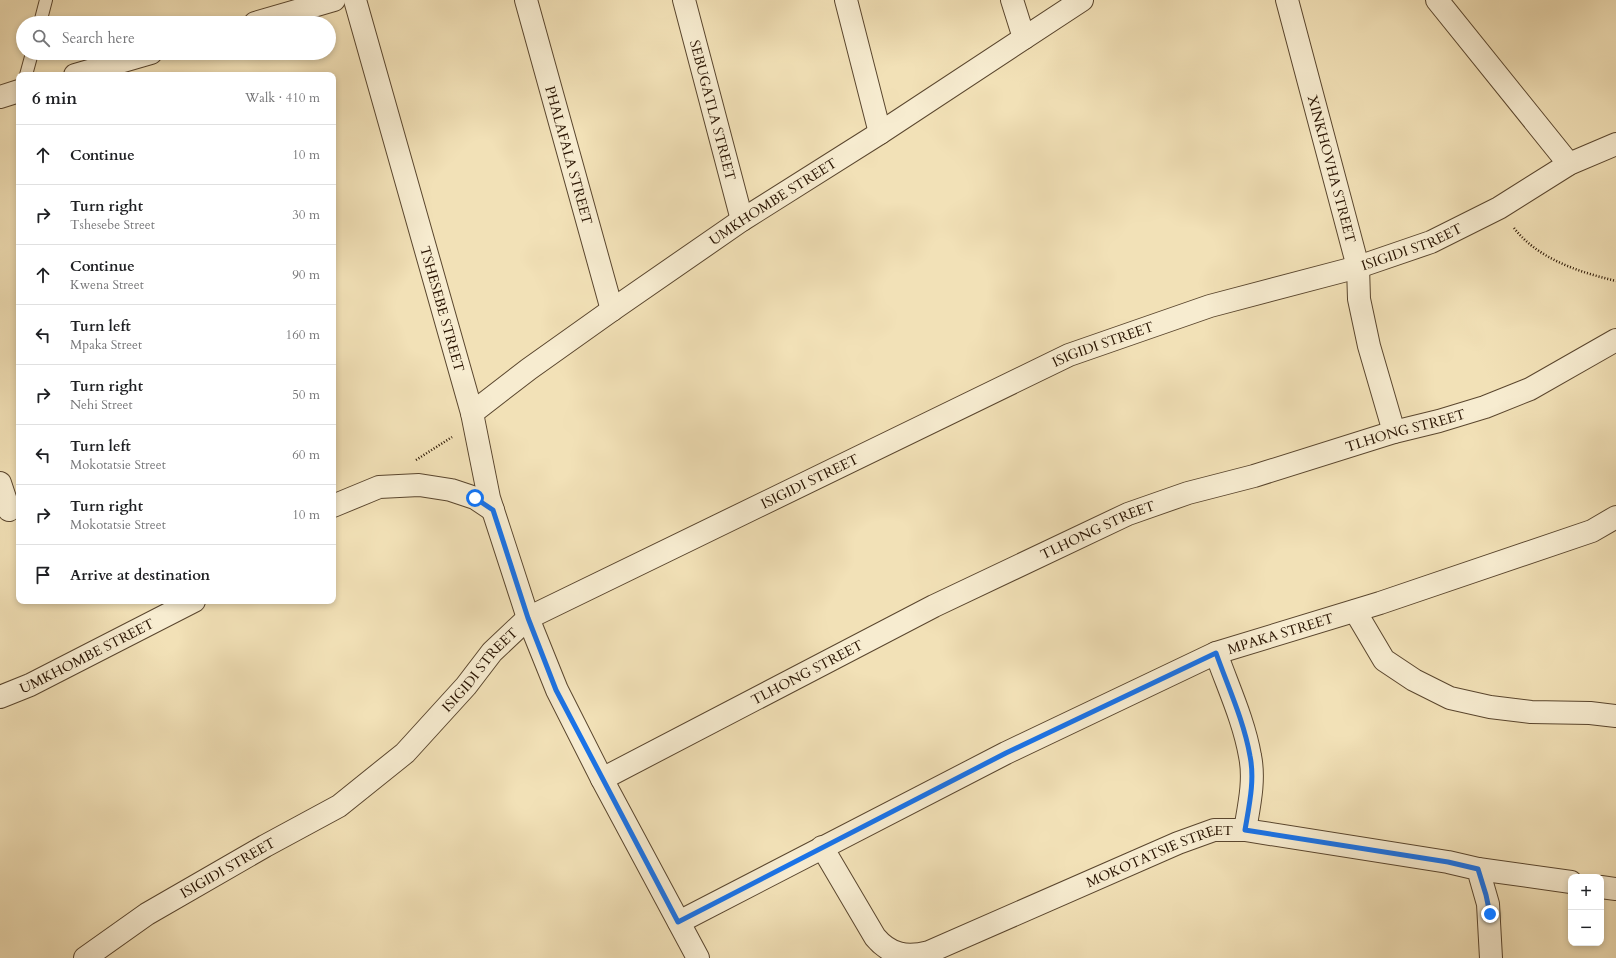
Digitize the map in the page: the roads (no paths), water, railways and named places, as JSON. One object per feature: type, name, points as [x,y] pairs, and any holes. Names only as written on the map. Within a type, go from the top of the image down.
[{"type":"street","points":[[279,16],[334,0]]},
{"type":"street","name":"TSHESEBE STREET","points":[[355,0],[473,419],[493,510],[528,618],[556,690],[698,958]]},
{"type":"street","name":"PHALAFALA STREET","points":[[526,0],[612,310]]},
{"type":"street","name":"SEBUGATLA STREET","points":[[684,0],[742,220]]},
{"type":"street","points":[[846,0],[880,133]]},
{"type":"street","points":[[1012,0],[1024,38]]},
{"type":"street","name":"UMKHOMBE STREET","points":[[473,419],[529,369],[742,220],[880,133],[1082,0]]},
{"type":"street","name":"XINKHOVHA STREET","points":[[1287,0],[1358,267],[1359,299],[1369,346],[1394,432]]},
{"type":"street","points":[[1437,0],[1569,164]]},
{"type":"street","points":[[85,72],[127,60]]},
{"type":"street","points":[[0,97],[16,92]]},
{"type":"street","name":"ISIGIDI STREET","points":[[85,958],[147,914],[265,846],[339,806],[405,753],[466,686],[492,652],[528,618],[1069,355],[1210,306],[1358,267],[1431,242],[1499,208],[1569,164],[1616,144]]},
{"type":"street","name":"TLHONG STREET","points":[[602,779],[934,606],[1128,514],[1188,493],[1254,476],[1394,432],[1439,421],[1485,407],[1530,389],[1616,340]]},
{"type":"street","points":[[0,483],[9,510]]},
{"type":"street","points":[[336,505],[379,487],[419,485],[451,490],[475,498],[493,510]]},
{"type":"street","name":"MPAKA STREET","points":[[678,922],[1006,753],[1216,653],[1355,610],[1592,531],[1616,517]]},
{"type":"street","name":"UMKHOMBE STREET","points":[[0,697],[30,685],[188,604]]},
{"type":"street","points":[[1355,610],[1384,660],[1414,680],[1450,698],[1490,707],[1531,712],[1590,713],[1616,716]]},
{"type":"street","points":[[1216,653],[1242,725],[1250,757],[1251,791],[1245,830]]},
{"type":"street","name":"MOKOTATSIE STREET","points":[[822,847],[875,937],[883,947],[905,956],[916,956],[929,952],[1178,843],[1214,830],[1245,830],[1448,862],[1478,869],[1568,882]]},
{"type":"street","points":[[1478,869],[1488,904],[1490,958]]},
{"type":"street","points":[[1604,887],[1616,889]]},
{"type":"lane","points":[[42,16],[46,0]]},
{"type":"lane","points":[[27,72],[30,60]]}]
